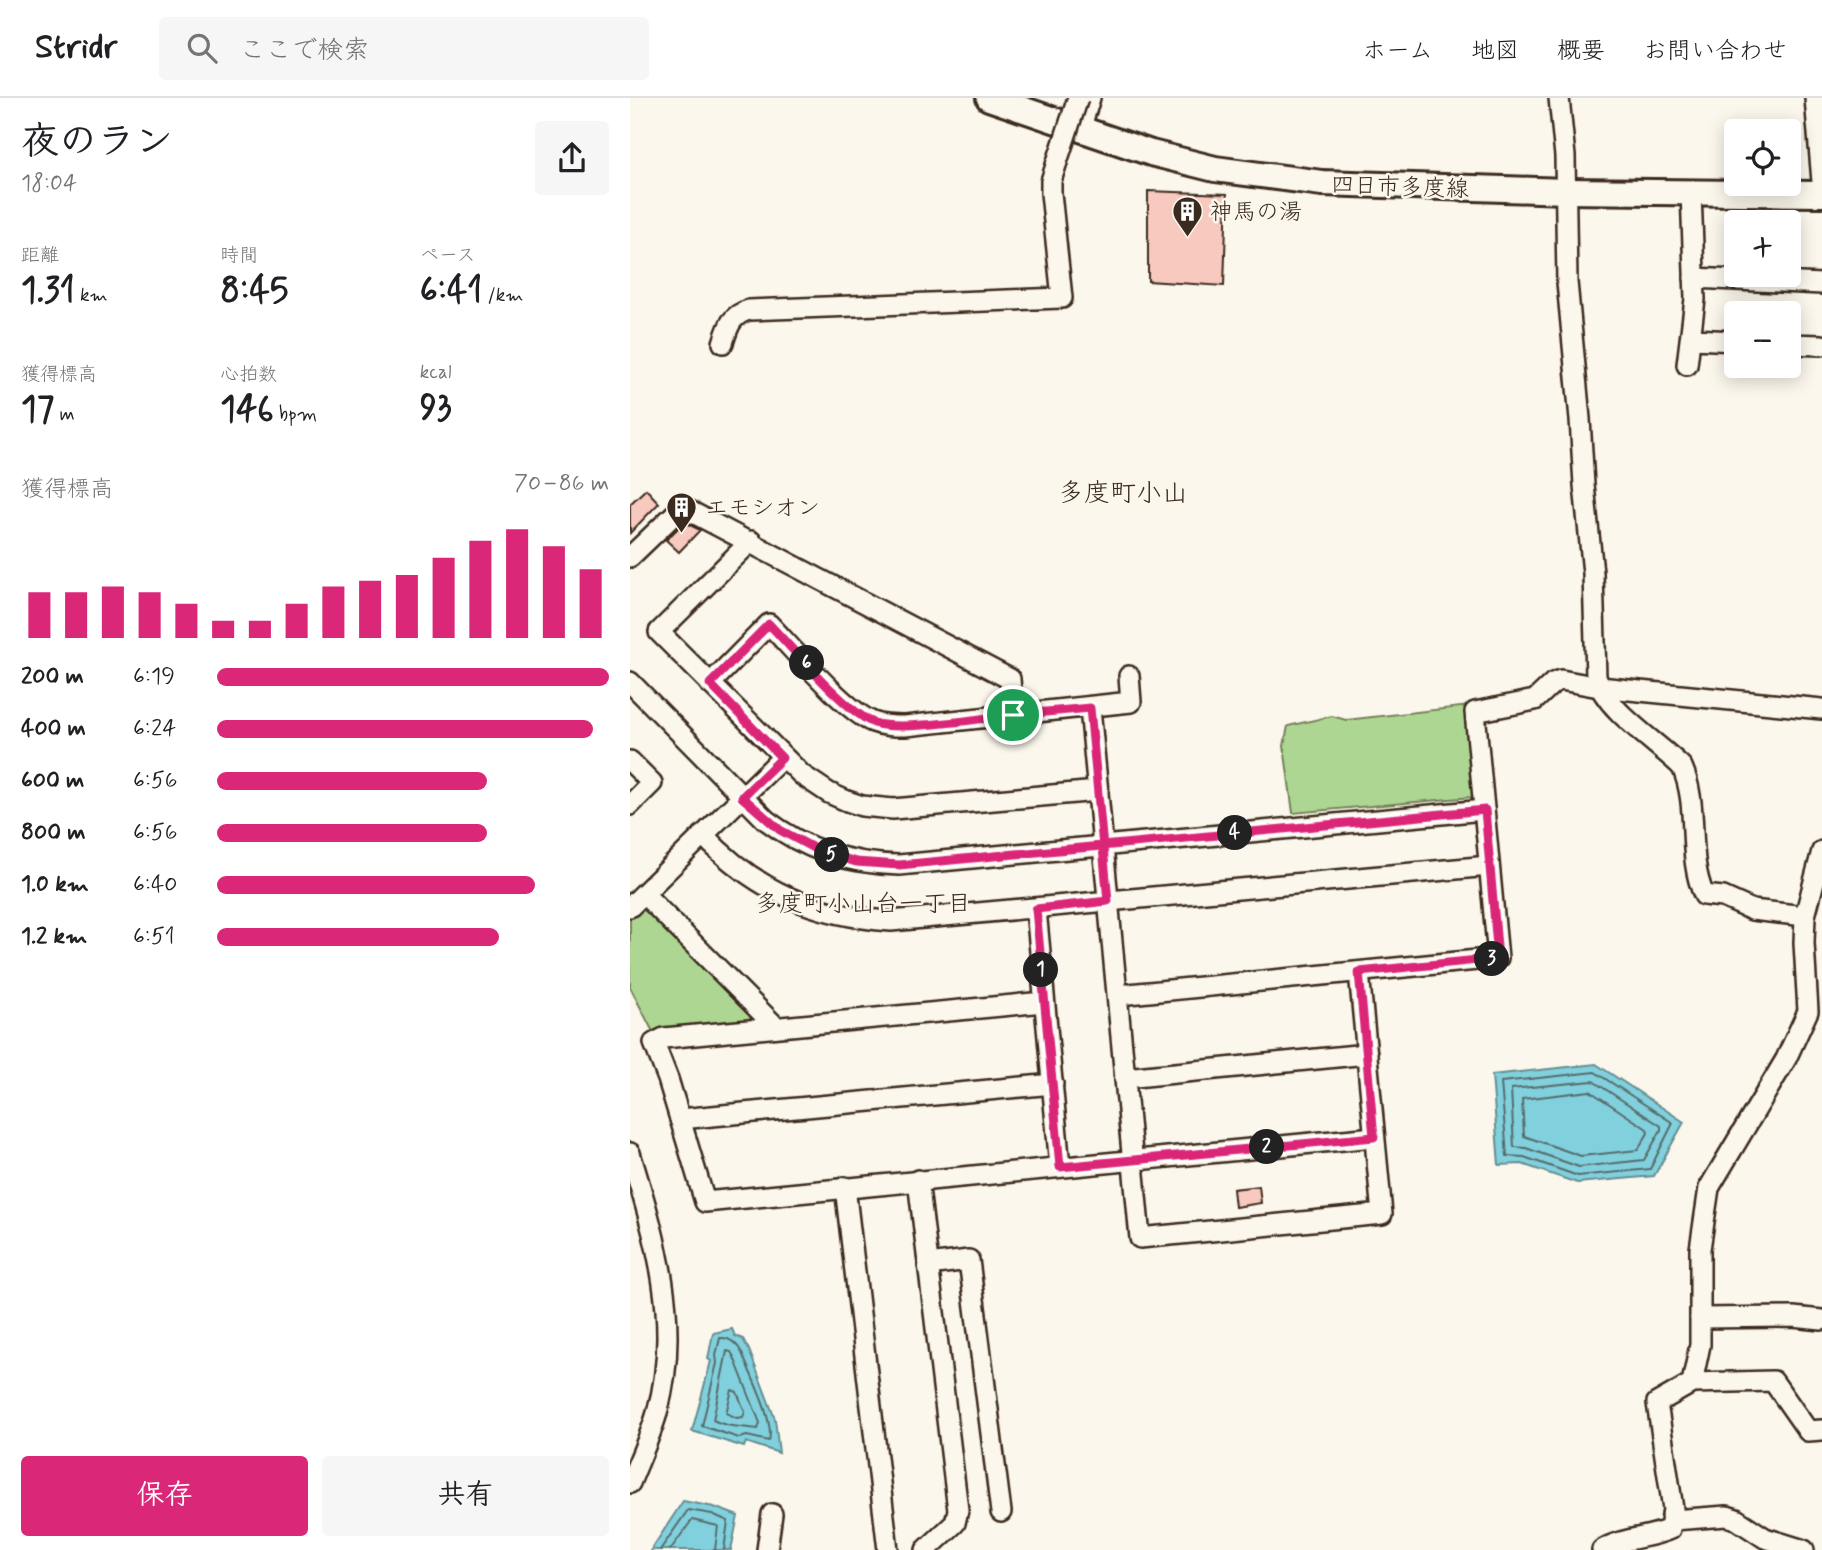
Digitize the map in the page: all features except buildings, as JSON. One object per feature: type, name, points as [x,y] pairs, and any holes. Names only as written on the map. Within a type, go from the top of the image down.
[{"type":"main road","name":"四日市多度線","points":[[989,98],[1151,153],[1215,169],[1322,183],[1566,191],[1822,194]]},
{"type":"street","points":[[723,343],[732,320],[740,312],[749,310],[1062,298],[1051,181],[1078,98]]},
{"type":"street","points":[[1080,130],[1090,98]]},
{"type":"street","points":[[1559,98],[1566,191],[1567,282],[1586,490],[1585,510],[1593,573],[1599,687],[1618,710],[1684,771],[1692,819],[1694,862],[1698,883],[1704,895],[1723,897],[1752,910],[1805,916]]},
{"type":"street","points":[[1815,98],[1822,182]]},
{"type":"street","points":[[1687,365],[1692,339],[1694,278],[1691,192]]},
{"type":"street","points":[[1694,278],[1822,284]]},
{"type":"street","points":[[1692,339],[1724,340]]},
{"type":"street","points":[[1801,344],[1822,345]]},
{"type":"street","points":[[630,557],[682,507],[1010,679],[1013,715]]},
{"type":"street","points":[[751,541],[659,632],[782,758],[802,775],[847,801],[877,808],[909,808],[1098,791]]},
{"type":"street","points":[[710,684],[769,624],[854,711],[874,723],[905,726],[1131,702],[1129,677]]},
{"type":"street","points":[[1118,995],[1498,958],[1475,712],[1535,700],[1553,683],[1561,680],[1599,687],[1822,709]]},
{"type":"street","points":[[630,682],[766,820],[797,840],[838,858],[867,863],[899,865],[1485,810]]},
{"type":"street","points":[[1090,708],[1140,1238],[1382,1214],[1359,972]]},
{"type":"street","points":[[776,1027],[637,901],[782,758]]},
{"type":"street","points":[[630,761],[652,783],[630,805]]},
{"type":"street","points":[[703,835],[737,867],[766,886],[802,904],[841,915],[898,921],[1489,866]]},
{"type":"street","points":[[1692,1384],[1700,1345],[1700,1249],[1709,1188],[1786,1059],[1808,1011],[1805,916],[1822,851]]},
{"type":"street","points":[[1036,909],[1060,1167]]},
{"type":"street","points":[[1044,1002],[664,1038],[654,1043],[668,1079],[705,1202],[1374,1137]]},
{"type":"street","points":[[1125,1078],[1367,1054]]},
{"type":"street","points":[[680,1119],[1053,1084]]},
{"type":"street","points":[[630,1153],[661,1266],[668,1325],[667,1353],[657,1413],[630,1483]]},
{"type":"street","points":[[918,1180],[958,1510],[955,1523],[926,1550]]},
{"type":"street","points":[[845,1187],[888,1550]]},
{"type":"street","points":[[928,1265],[970,1260],[1000,1512]]},
{"type":"street","points":[[1700,1318],[1793,1317],[1822,1320]]},
{"type":"street","points":[[1602,1550],[1614,1542],[1658,1534],[1670,1529],[1673,1509],[1657,1403],[1692,1384],[1773,1381],[1808,1431],[1822,1430]]},
{"type":"street","points":[[767,1550],[772,1514]]},
{"type":"street","points":[[1673,1520],[1727,1516],[1765,1538],[1804,1550]]},
{"type":"green space","points":[[1469,706],[1476,793],[1472,797],[1293,813],[1284,746],[1288,726],[1332,716],[1346,720]]},
{"type":"green space","points":[[641,905],[648,906],[757,1018],[755,1023],[653,1032],[630,987],[630,913]]},
{"type":"water","points":[[1596,1064],[1684,1122],[1654,1176],[1577,1183],[1522,1164],[1499,1165],[1492,1075]]},
{"type":"water","points":[[732,1329],[735,1336],[743,1339],[749,1350],[775,1419],[779,1453],[746,1442],[744,1447],[692,1431],[711,1361],[708,1359],[713,1333]]},
{"type":"water","points":[[683,1501],[714,1507],[738,1516],[731,1550],[651,1550]]},
{"type":"place","name":"神馬の湯","points":[[1187,238]]},
{"type":"place","name":"エモシオン","points":[[682,534]]},
{"type":"district","name":"多度町小山","points":[[1123,492]]},
{"type":"district","name":"多度町小山台一丁目","points":[[863,903]]},
{"type":"route","points":[[1013,715],[905,726],[874,723],[854,711],[769,624],[710,684],[782,758],[742,797],[766,820],[797,840],[838,858],[856,862],[899,865],[1103,846],[1485,810],[1498,958],[1359,972],[1374,1137],[1060,1167],[1036,909],[1108,901],[1103,846],[1098,791],[1090,708],[1013,715]]}]
